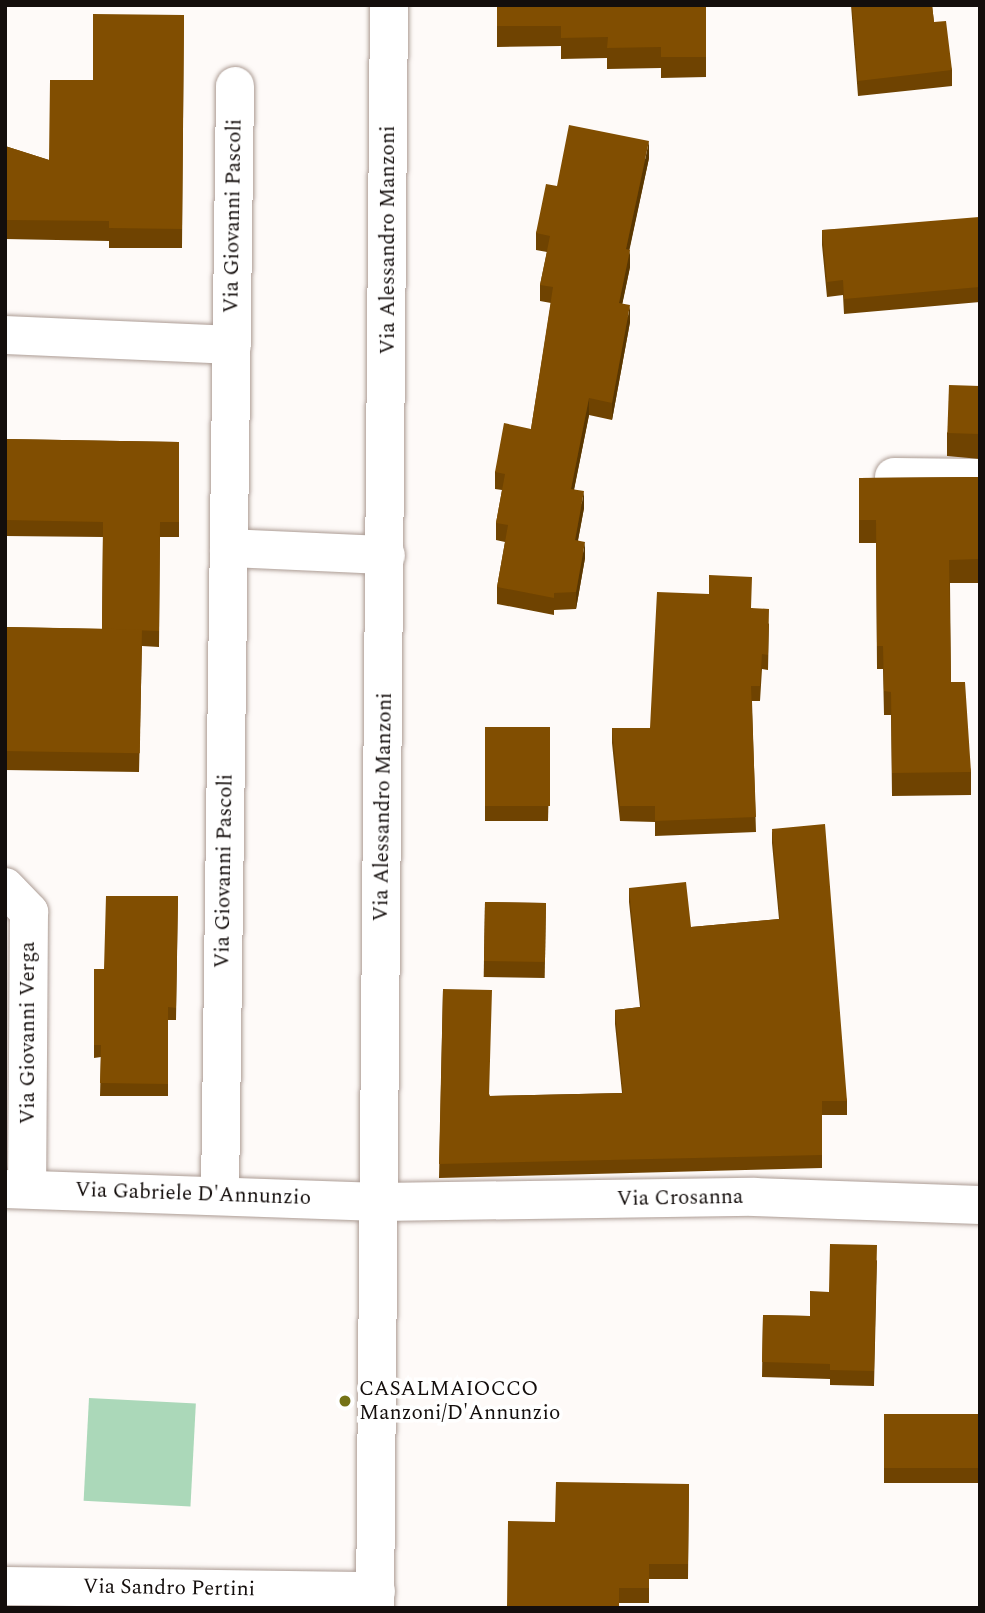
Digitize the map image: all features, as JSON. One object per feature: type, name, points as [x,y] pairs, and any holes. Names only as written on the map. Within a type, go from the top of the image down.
[{"type":"street","name":"Via Alessandro Manzoni","points":[[376,1599],[389,5]]},
{"type":"street","name":"Via Giovanni Pascoli","points":[[220,1193],[235,86]]},
{"type":"street","name":"Via Giovanni Pascoli","points":[[5,335],[232,345]]},
{"type":"street","points":[[894,477],[980,478]]},
{"type":"street","points":[[229,548],[386,555]]},
{"type":"street","name":"Via Giovanni Verga","points":[[5,887],[29,912],[16,1189]]},
{"type":"street","name":"Via Gabriele D'Annunzio","points":[[16,1189],[220,1193],[380,1202]]},
{"type":"street","name":"Via Crosanna","points":[[380,1202],[754,1197],[980,1205]]},
{"type":"street","name":"Via Sandro Pertini","points":[[5,1586],[376,1599]]},
{"type":"green space","points":[[89,1398],[196,1404],[190,1506],[84,1501]]},
{"type":"building","points":[[497,5],[706,5],[706,57],[661,57],[661,47],[607,48],[608,37],[561,38],[561,26],[497,26]]},
{"type":"building","points":[[852,5],[932,5],[934,22],[946,21],[952,70],[858,81]]},
{"type":"building","points":[[93,14],[184,15],[182,229],[109,228],[109,221],[5,220],[5,146],[49,160],[50,80],[93,80]]},
{"type":"building","points":[[569,125],[649,141],[626,249],[630,250],[619,303],[630,305],[612,403],[589,398],[571,489],[584,491],[575,540],[585,542],[576,592],[554,593],[554,598],[497,587],[508,525],[496,523],[505,474],[495,472],[504,423],[531,429],[553,287],[540,285],[550,236],[536,233],[546,184],[557,186]]},
{"type":"building","points":[[979,217],[980,287],[844,299],[843,280],[827,282],[822,230]]},
{"type":"building","points":[[949,385],[980,386],[978,434],[947,433]]},
{"type":"building","points":[[5,439],[179,442],[179,522],[160,522],[159,631],[102,629],[103,522],[5,520]]},
{"type":"building","points":[[980,477],[980,559],[949,560],[951,682],[965,682],[971,772],[892,773],[891,692],[884,691],[883,646],[877,646],[876,520],[859,520],[859,478]]},
{"type":"building","points":[[709,575],[752,577],[751,608],[769,609],[768,655],[762,654],[760,686],[751,686],[756,817],[655,821],[655,806],[620,806],[612,728],[650,728],[657,592],[709,594]]},
{"type":"building","points":[[5,627],[142,629],[140,753],[5,751]]},
{"type":"building","points":[[485,727],[550,727],[550,806],[485,806]]},
{"type":"building","points":[[825,824],[847,1101],[822,1101],[822,1155],[439,1164],[443,989],[492,990],[489,1096],[623,1093],[615,1010],[641,1007],[629,888],[686,882],[691,927],[780,919],[772,829]]},
{"type":"building","points":[[106,896],[178,896],[176,1008],[168,1007],[168,1084],[100,1083],[101,1045],[94,1045],[94,969],[104,969]]},
{"type":"building","points":[[485,902],[546,903],[545,962],[484,961]]},
{"type":"building","points":[[830,1244],[877,1245],[874,1371],[830,1370],[830,1364],[762,1362],[763,1315],[810,1316],[810,1291],[829,1292]]},
{"type":"building","points":[[884,1414],[980,1414],[980,1468],[884,1468]]},
{"type":"building","points":[[556,1482],[689,1484],[688,1564],[649,1564],[649,1588],[619,1588],[619,1608],[507,1608],[508,1521],[555,1522]]},
{"type":"place","name":"CASALMAIOCCO Manzoni/D'Annunzio","points":[[345,1401]]}]
